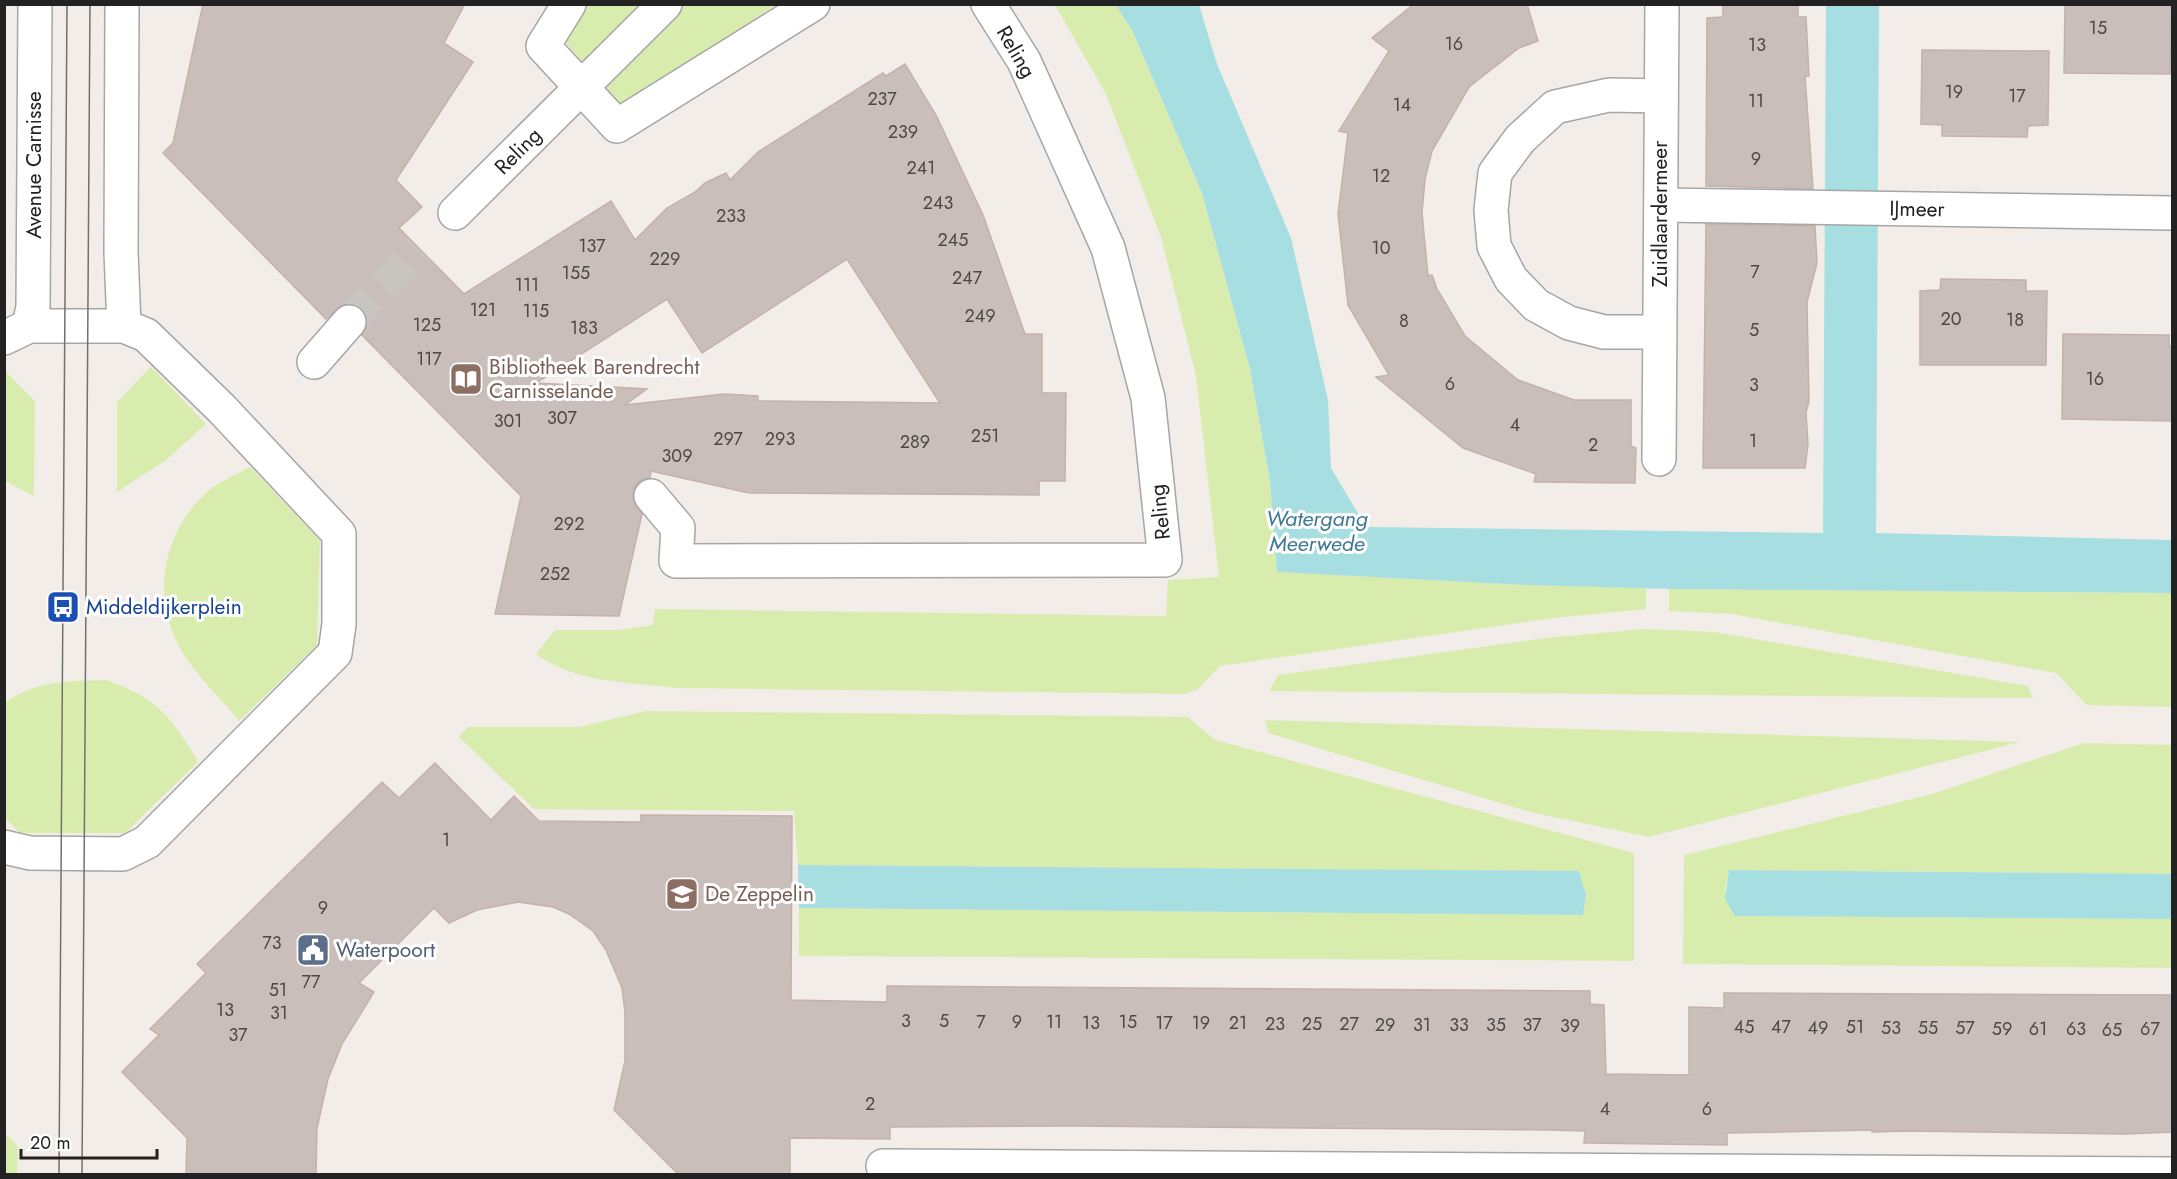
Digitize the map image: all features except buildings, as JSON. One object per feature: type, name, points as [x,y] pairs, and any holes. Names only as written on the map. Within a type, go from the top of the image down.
[{"type":"street","name":"Avenue Carnisse","points":[[17,332],[33,307],[35,4]]},
{"type":"street","points":[[122,4],[121,263],[124,326]]},
{"type":"street","points":[[569,4],[543,46],[617,126],[813,4]]},
{"type":"street","name":"Reling","points":[[454,213],[665,4]]},
{"type":"street","name":"Reling","points":[[651,496],[678,528],[676,561],[1165,560],[1148,398],[1108,248],[1024,61],[988,4]]},
{"type":"street","name":"Zuidlaardermeer","points":[[1659,459],[1662,4]]},
{"type":"street","points":[[1659,332],[1604,332],[1569,322],[1536,305],[1511,279],[1494,246],[1491,210],[1495,173],[1520,139],[1555,107],[1609,95],[1661,96]]},
{"type":"street","name":"IJmeer","points":[[1662,205],[2172,213]]},
{"type":"street","points":[[314,362],[349,322]]},
{"type":"street","points":[[4,847],[30,853],[123,854],[147,842],[335,653],[339,624],[339,534],[222,409],[146,335],[124,326],[17,332]]},
{"type":"street","points":[[883,1166],[1655,1173],[2172,1174]]},
{"type":"green space","points":[[585,5],[647,5],[586,66],[562,38]]},
{"type":"green space","points":[[679,5],[776,5],[620,106],[598,82]]},
{"type":"green space","points":[[1055,5],[1116,5],[1133,32],[1202,193],[1250,369],[1270,481],[1277,572],[1528,585],[1646,588],[1646,609],[1554,618],[1220,666],[1198,689],[1185,694],[677,688],[585,676],[551,664],[536,654],[555,630],[619,630],[653,625],[655,609],[1166,616],[1168,580],[1219,577],[1196,376],[1161,237],[1106,94]]},
{"type":"green space","points":[[151,367],[206,424],[166,460],[117,492],[117,402]]},
{"type":"green space","points":[[5,371],[35,401],[34,496],[5,481]]},
{"type":"green space","points":[[250,467],[320,540],[317,645],[239,721],[184,655],[173,634],[164,591],[165,570],[170,548],[191,510],[211,489]]},
{"type":"green space","points":[[1669,589],[2172,593],[2172,707],[2087,705],[2056,673],[1732,614],[1669,611]]},
{"type":"green space","points":[[1644,629],[1714,632],[2028,686],[2033,698],[1269,691],[1278,675],[1546,638]]},
{"type":"green space","points":[[106,680],[151,702],[171,721],[198,762],[125,833],[20,833],[5,818],[5,703],[29,690],[53,683]]},
{"type":"green space","points":[[646,711],[1188,717],[1215,740],[1634,853],[1634,961],[799,956],[799,908],[1582,915],[1586,895],[1578,871],[798,865],[794,811],[534,809],[459,737],[468,727],[579,727]]},
{"type":"green space","points":[[1265,720],[2020,742],[1649,837],[1530,812],[1268,733]]},
{"type":"green space","points":[[2084,743],[2172,745],[2172,874],[1729,870],[1725,890],[1735,916],[2172,919],[2172,968],[1683,964],[1684,855],[1932,794]]},
{"type":"green space","points":[[4,1132],[18,1146],[17,1174],[5,1174]]},
{"type":"water","name":"Watergang Meerwede","points":[[1116,5],[1199,5],[1217,64],[1291,238],[1328,400],[1331,468],[1366,527],[1823,533],[1826,5],[1879,5],[1876,533],[2172,540],[2172,593],[1669,589],[1528,585],[1277,572],[1270,481],[1250,369],[1202,193],[1133,32]]},
{"type":"water","points":[[798,865],[1579,871],[1586,895],[1583,915],[799,908]]},
{"type":"water","points":[[1729,870],[2172,874],[2172,919],[1735,916],[1725,899]]},
{"type":"tunnel","points":[[349,322],[419,249]]},
{"type":"tram line","points":[[59,1174],[67,4]]},
{"type":"tram line","points":[[82,1174],[90,4]]},
{"type":"place","name":"Bibliotheek Barendrecht Carnisselande","points":[[466,379]]},
{"type":"place","name":"Middeldijkerplein","points":[[63,607]]},
{"type":"place","name":"De Zeppelin","points":[[682,894]]},
{"type":"place","name":"Waterpoort","points":[[313,950]]}]
